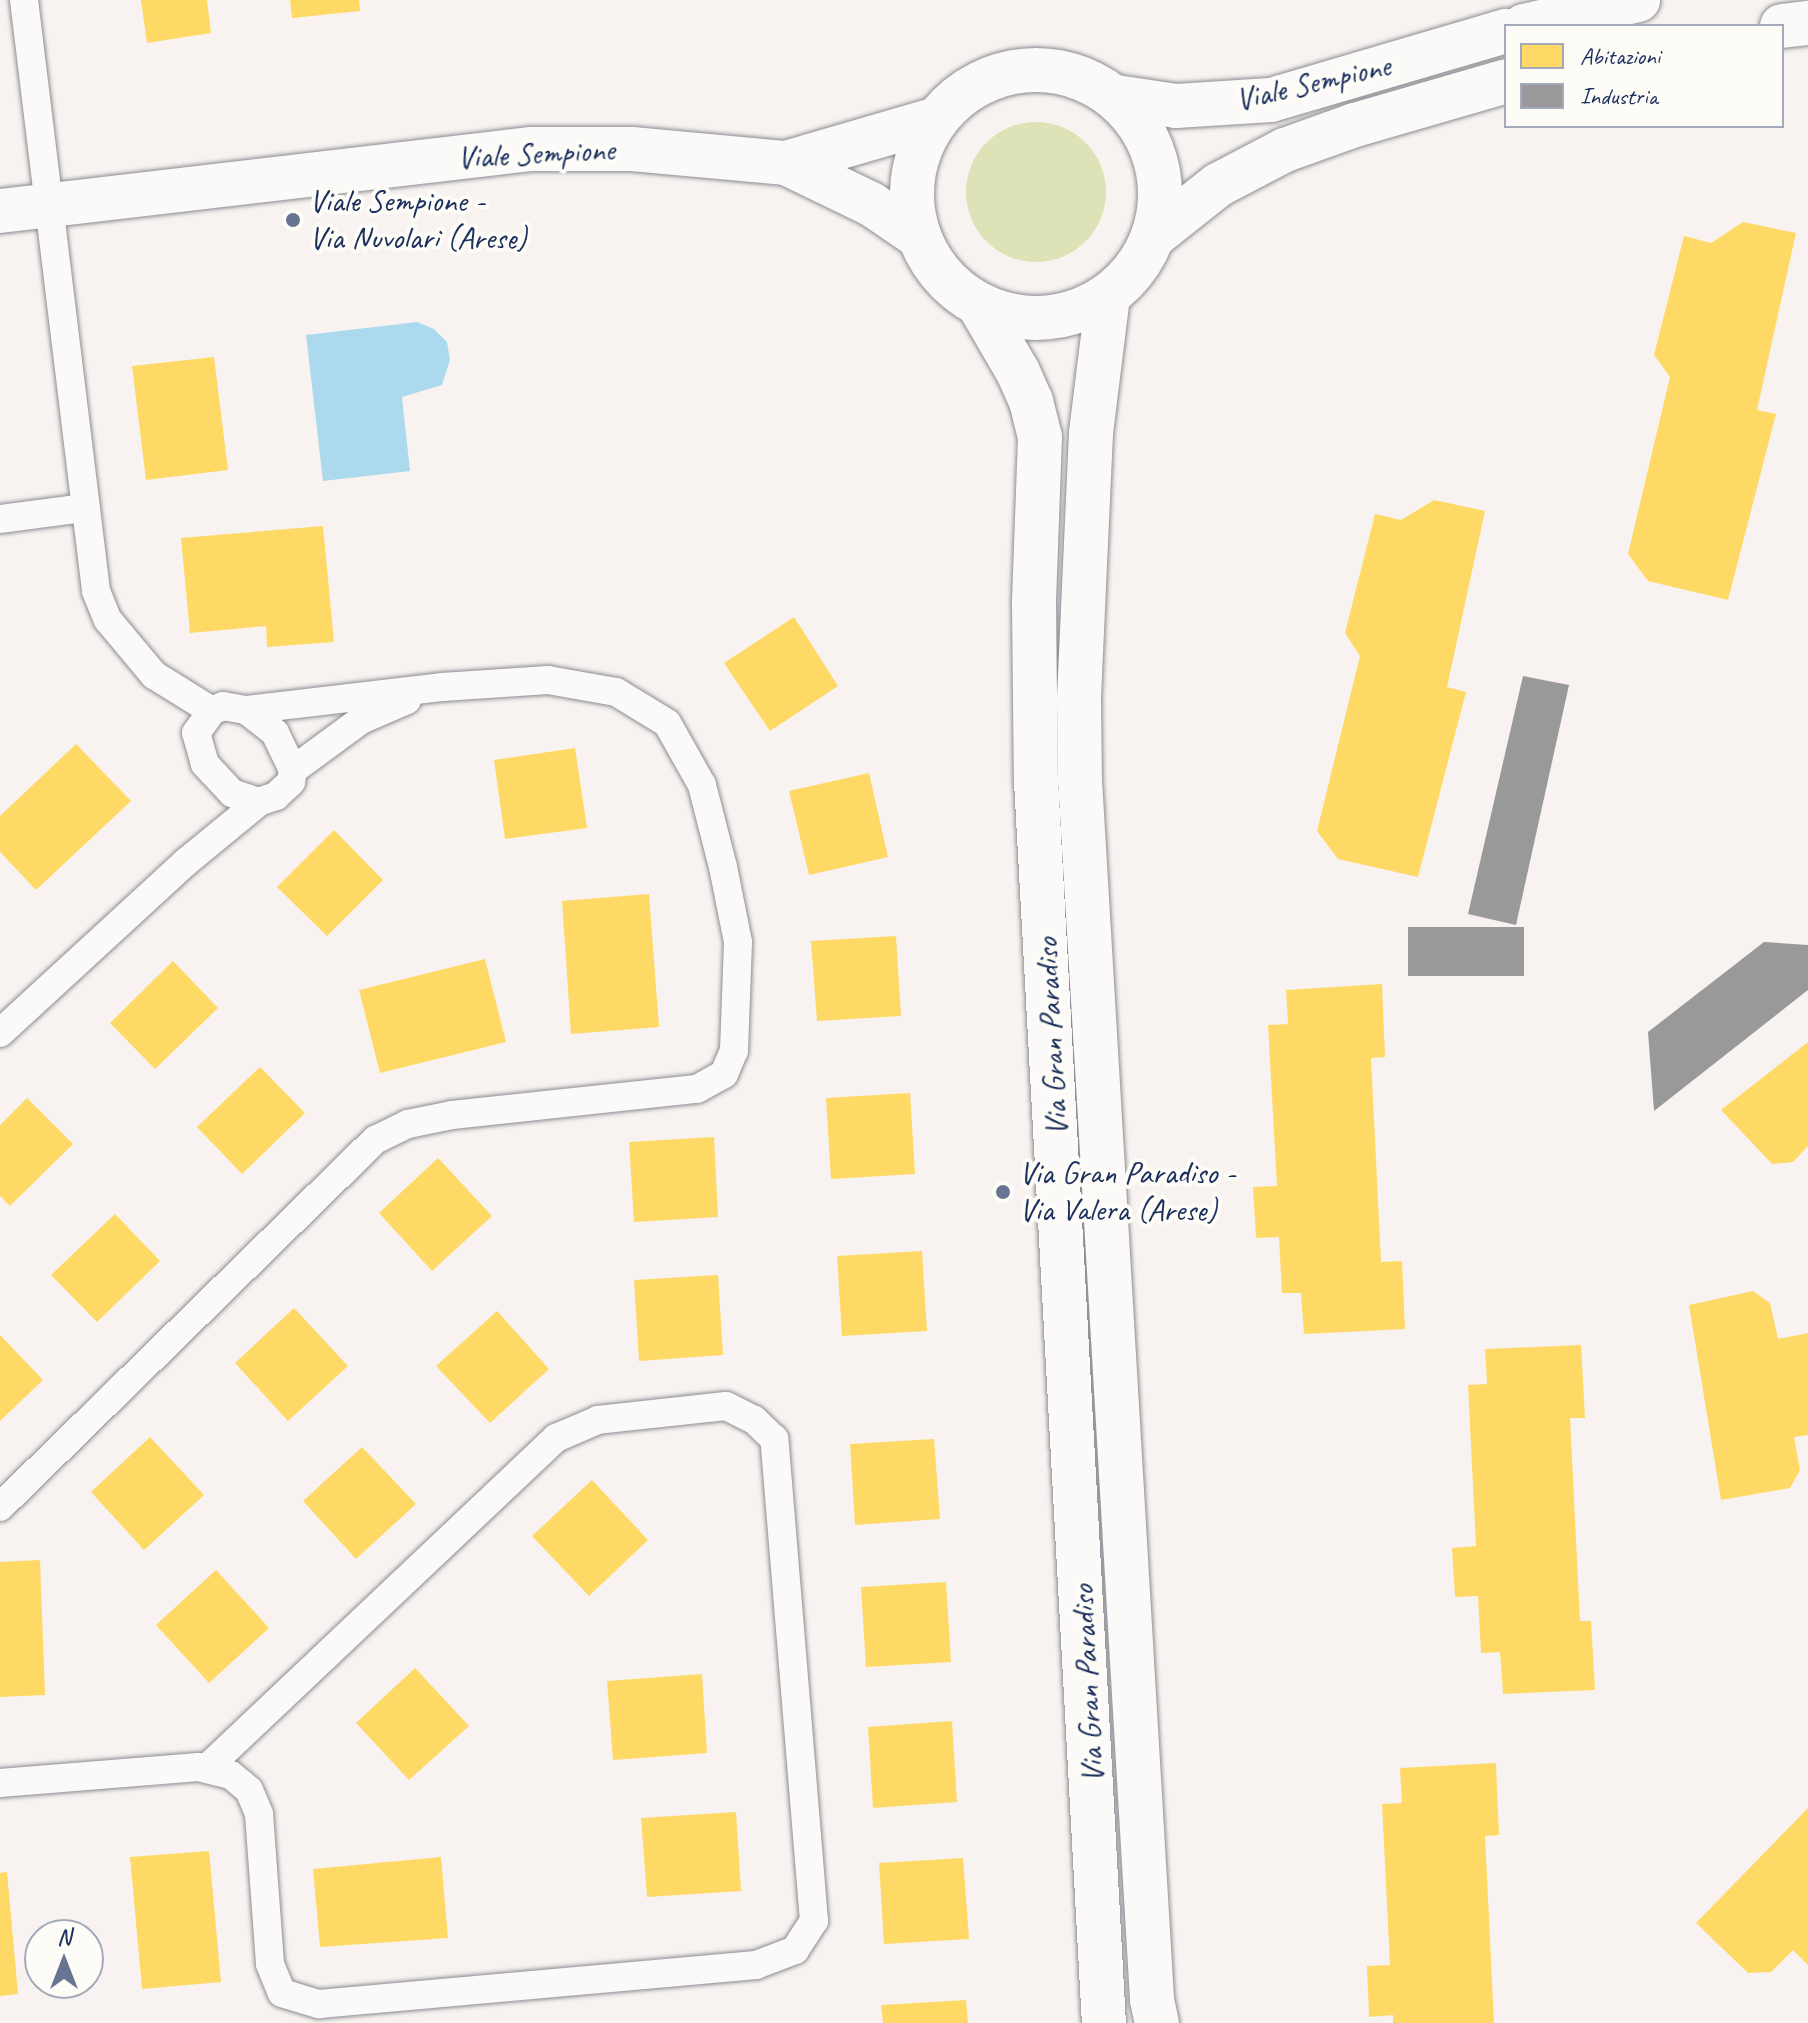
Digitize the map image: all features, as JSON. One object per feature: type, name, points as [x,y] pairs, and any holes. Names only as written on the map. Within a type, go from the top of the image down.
[{"type":"street","points":[[1533,24],[1638,0]]},
{"type":"street","points":[[1784,26],[1808,23]]},
{"type":"street","name":"Viale Sempione","points":[[1116,97],[1176,106],[1271,100],[1504,32]]},
{"type":"street","points":[[1021,69],[1065,73],[1087,80],[1116,97],[1141,125],[1157,160],[1162,198],[1155,235],[1136,270],[1108,296],[1078,312],[1044,318],[1011,316],[979,305],[953,288],[933,264],[918,236],[911,196],[917,156],[936,119],[959,95],[988,78],[1021,69]]},
{"type":"street","name":"Viale Sempione","points":[[1155,235],[1218,185],[1285,150],[1355,125],[1504,82]]},
{"type":"street","name":"Viale Sempione","points":[[786,163],[936,119]]},
{"type":"street","name":"Viale Sempione","points":[[0,211],[531,149],[632,149],[786,163],[871,204],[918,236]]},
{"type":"street","name":"Via Gran Paradiso","points":[[1108,296],[1091,433],[1079,701],[1080,780],[1145,1892],[1157,2023]]},
{"type":"street","name":"Via Gran Paradiso","points":[[979,305],[1018,372],[1031,401],[1040,437],[1034,603],[1036,781],[1104,2023]]},
{"type":"lane","points":[[24,0],[96,591],[108,620],[154,675],[212,711]]},
{"type":"lane","points":[[0,519],[84,508]]},
{"type":"lane","points":[[0,1507],[375,1140],[408,1124],[452,1115],[697,1089],[724,1074],[734,1051],[738,942],[702,785],[667,723],[616,692],[548,680],[442,687],[246,710],[223,706],[212,711],[196,733],[199,750],[217,781],[232,793],[259,802]]},
{"type":"lane","points":[[293,770],[361,720],[442,687]]},
{"type":"lane","points":[[0,1033],[186,862],[259,802],[276,796],[291,782],[293,770],[275,733],[246,710]]},
{"type":"lane","points":[[186,862],[232,793]]},
{"type":"lane","points":[[0,1783],[207,1768],[231,1775],[249,1790],[259,1814],[270,1964],[282,1993],[319,2004],[756,1965],[795,1950],[814,1921],[774,1439],[754,1420],[726,1406],[598,1420],[556,1438],[207,1768]]},
{"type":"green space","points":[[1036,122],[1063,127],[1086,142],[1101,165],[1106,192],[1101,219],[1086,242],[1063,257],[1036,262],[1009,257],[986,242],[971,219],[966,192],[971,165],[986,142],[1009,127]]},
{"type":"water","points":[[417,322],[434,329],[447,342],[450,360],[442,385],[402,397],[410,471],[323,481],[306,335]]},
{"type":"building: Abitazioni","points":[[141,0],[207,0],[211,33],[147,43]]},
{"type":"building: Abitazioni","points":[[290,0],[359,0],[360,11],[292,18]]},
{"type":"building: Abitazioni","points":[[1743,222],[1796,233],[1757,410],[1776,414],[1728,600],[1648,581],[1628,554],[1670,377],[1654,355],[1684,236],[1711,243]]},
{"type":"building: Abitazioni","points":[[214,357],[228,470],[146,480],[132,366]]},
{"type":"building: Abitazioni","points":[[1434,500],[1485,511],[1447,687],[1466,692],[1418,877],[1338,859],[1317,831],[1360,656],[1345,633],[1375,514],[1401,520]]},
{"type":"building: Abitazioni","points":[[323,526],[334,642],[267,647],[266,626],[190,633],[181,538]]},
{"type":"building: Abitazioni","points":[[794,617],[838,686],[770,731],[724,663]]},
{"type":"building: Abitazioni","points":[[76,744],[131,801],[36,890],[0,852],[0,816]]},
{"type":"building: Abitazioni","points":[[575,748],[587,828],[505,839],[494,760]]},
{"type":"building: Abitazioni","points":[[869,773],[888,857],[809,875],[789,791]]},
{"type":"building: Abitazioni","points":[[334,830],[383,880],[327,936],[277,887]]},
{"type":"building: Abitazioni","points":[[649,894],[659,1027],[571,1034],[562,901]]},
{"type":"building: Abitazioni","points":[[896,936],[901,1016],[817,1021],[811,941]]},
{"type":"building: Abitazioni","points":[[485,959],[506,1042],[380,1073],[359,990]]},
{"type":"building: Abitazioni","points":[[173,961],[218,1008],[155,1069],[110,1023]]},
{"type":"building: Abitazioni","points":[[1382,984],[1385,1057],[1371,1058],[1381,1262],[1402,1261],[1405,1329],[1304,1334],[1301,1293],[1282,1293],[1279,1237],[1256,1238],[1253,1187],[1277,1186],[1268,1025],[1288,1024],[1286,990]]},
{"type":"building: Abitazioni","points":[[1808,1042],[1808,1146],[1793,1162],[1772,1164],[1721,1110]]},
{"type":"building: Abitazioni","points":[[260,1067],[305,1113],[242,1174],[197,1127]]},
{"type":"building: Abitazioni","points":[[910,1093],[915,1174],[831,1179],[826,1098]]},
{"type":"building: Abitazioni","points":[[27,1098],[73,1144],[10,1206],[0,1196],[0,1125]]},
{"type":"building: Abitazioni","points":[[714,1137],[718,1217],[634,1222],[629,1142]]},
{"type":"building: Abitazioni","points":[[438,1158],[492,1216],[432,1271],[379,1213]]},
{"type":"building: Abitazioni","points":[[115,1214],[160,1261],[97,1322],[51,1275]]},
{"type":"building: Abitazioni","points":[[922,1251],[927,1331],[842,1336],[837,1256]]},
{"type":"building: Abitazioni","points":[[718,1275],[723,1355],[639,1361],[634,1280]]},
{"type":"building: Abitazioni","points":[[1753,1291],[1770,1303],[1778,1339],[1808,1333],[1808,1435],[1794,1437],[1800,1470],[1790,1488],[1721,1500],[1689,1305]]},
{"type":"building: Abitazioni","points":[[294,1308],[348,1366],[288,1421],[235,1363]]},
{"type":"building: Abitazioni","points":[[497,1311],[549,1369],[490,1423],[436,1366]]},
{"type":"building: Abitazioni","points":[[0,1335],[43,1380],[0,1421]]},
{"type":"building: Abitazioni","points":[[1581,1345],[1585,1418],[1570,1418],[1580,1621],[1591,1621],[1595,1690],[1503,1694],[1500,1652],[1481,1653],[1478,1596],[1455,1597],[1452,1548],[1476,1546],[1468,1385],[1487,1384],[1485,1349]]},
{"type":"building: Abitazioni","points":[[150,1437],[204,1495],[144,1550],[91,1492]]},
{"type":"building: Abitazioni","points":[[934,1439],[940,1519],[855,1525],[850,1444]]},
{"type":"building: Abitazioni","points":[[362,1447],[416,1504],[356,1559],[303,1501]]},
{"type":"building: Abitazioni","points":[[592,1480],[648,1540],[589,1596],[532,1536]]},
{"type":"building: Abitazioni","points":[[40,1560],[45,1695],[0,1697],[0,1562]]},
{"type":"building: Abitazioni","points":[[216,1570],[269,1628],[209,1683],[156,1625]]},
{"type":"building: Abitazioni","points":[[946,1582],[951,1662],[866,1667],[861,1587]]},
{"type":"building: Abitazioni","points":[[415,1668],[469,1726],[409,1780],[356,1723]]},
{"type":"building: Abitazioni","points":[[702,1674],[707,1753],[613,1760],[607,1681]]},
{"type":"building: Abitazioni","points":[[952,1721],[957,1802],[873,1808],[868,1727]]},
{"type":"building: Abitazioni","points":[[1496,1763],[1499,1835],[1485,1836],[1494,2023],[1393,2023],[1393,2015],[1369,2017],[1367,1966],[1390,1965],[1382,1804],[1402,1803],[1400,1768]]},
{"type":"building: Abitazioni","points":[[1808,1808],[1808,1965],[1793,1950],[1771,1972],[1748,1973],[1696,1923]]},
{"type":"building: Abitazioni","points":[[736,1812],[741,1891],[647,1897],[641,1818]]},
{"type":"building: Abitazioni","points":[[209,1851],[221,1982],[142,1989],[130,1857]]},
{"type":"building: Abitazioni","points":[[441,1857],[448,1938],[320,1947],[313,1869]]},
{"type":"building: Abitazioni","points":[[963,1858],[969,1939],[884,1944],[879,1863]]},
{"type":"building: Abitazioni","points":[[7,1872],[18,1994],[0,1996],[0,1873]]},
{"type":"building: Abitazioni","points":[[966,2000],[968,2023],[883,2023],[881,2005]]},
{"type":"building: Industria","points":[[1523,676],[1569,685],[1516,925],[1468,914]]},
{"type":"building: Industria","points":[[1408,927],[1524,927],[1524,976],[1408,976]]},
{"type":"building: Industria","points":[[1764,942],[1808,945],[1808,990],[1654,1111],[1648,1032]]},
{"type":"place","name":"Viale Sempione - Via Nuvolari (Arese)","points":[[293,220]]},
{"type":"place","name":"Via Gran Paradiso - Via Valera (Arese)","points":[[1003,1192]]}]
